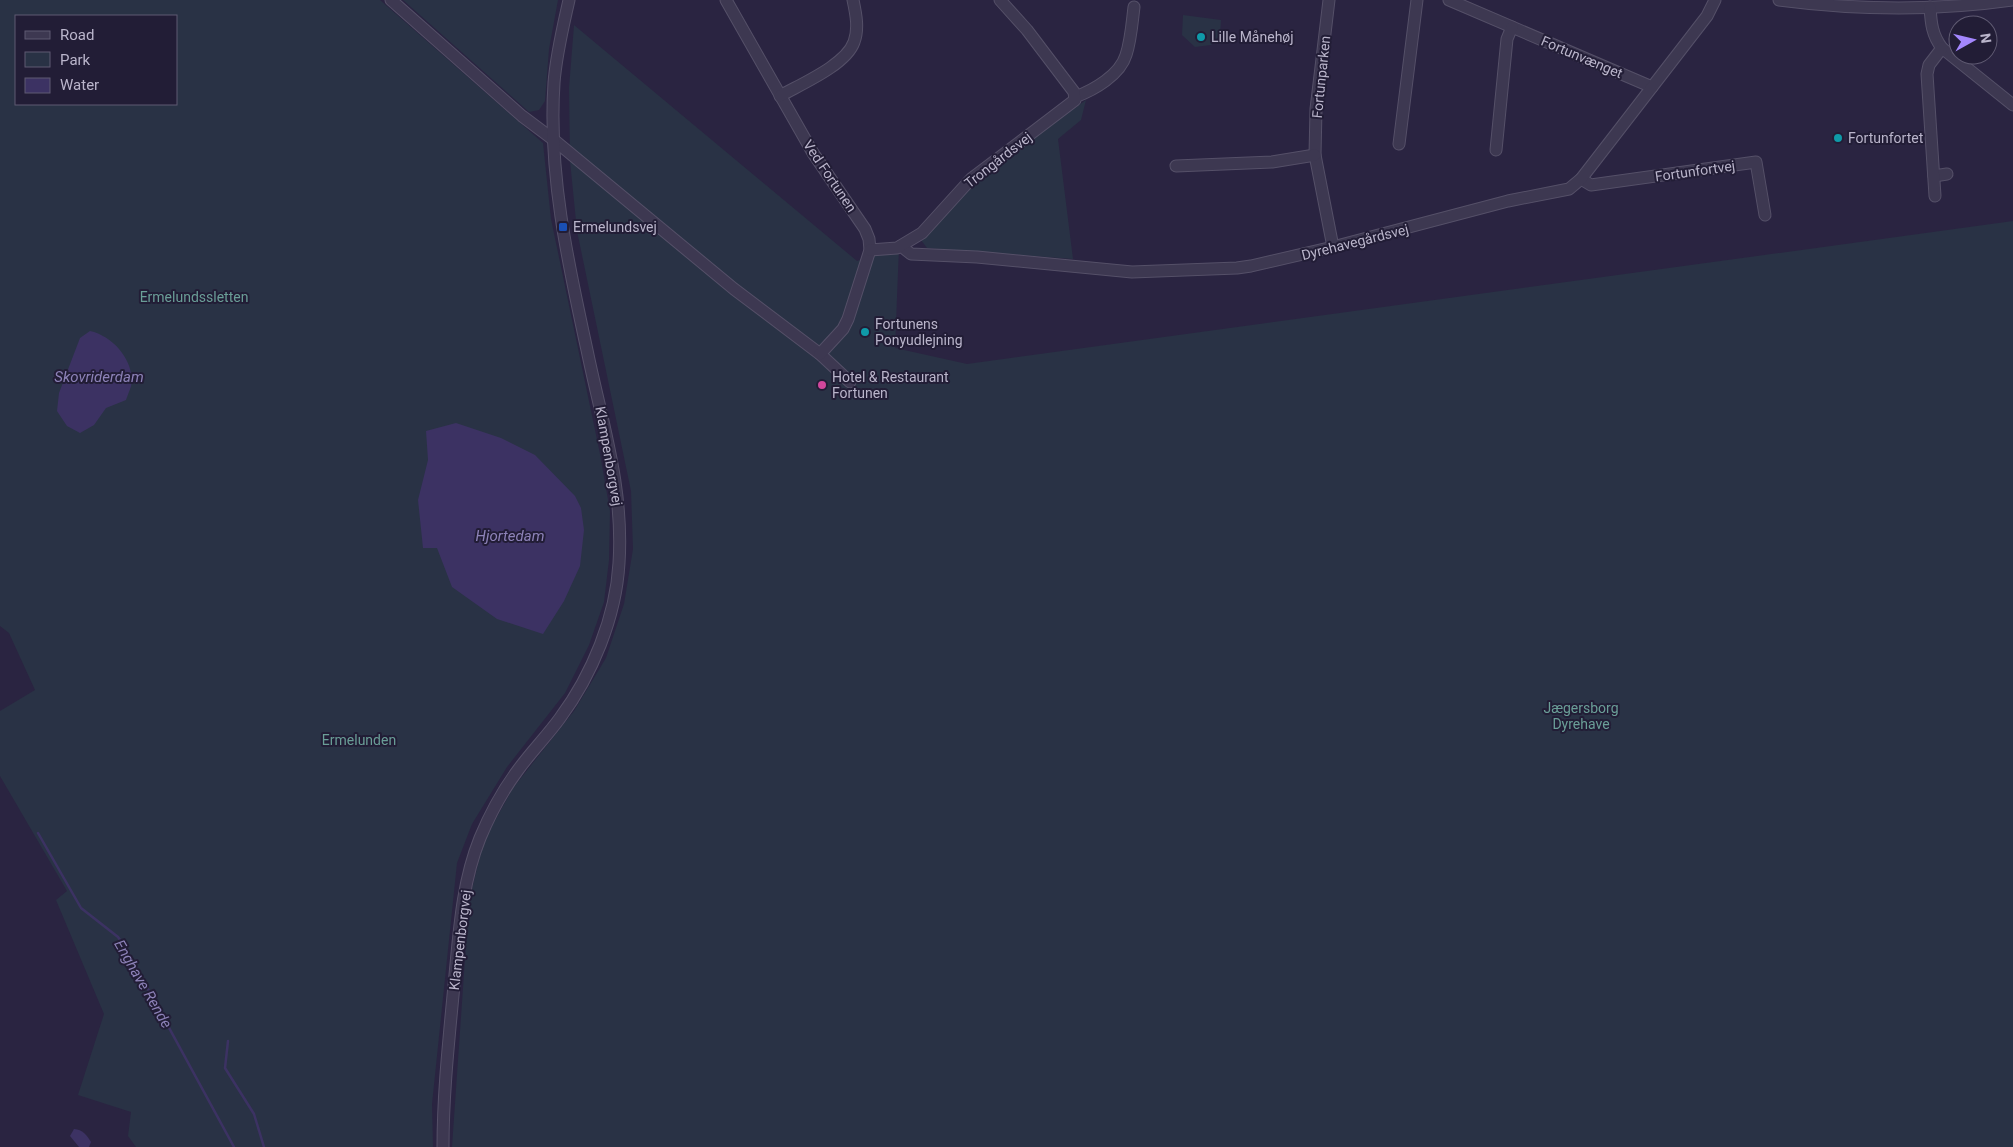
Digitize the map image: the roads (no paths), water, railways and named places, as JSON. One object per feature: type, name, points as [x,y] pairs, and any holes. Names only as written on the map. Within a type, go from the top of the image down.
[{"type":"street","points":[[391,0],[522,116],[554,140],[734,289],[820,354],[850,382]]},
{"type":"street","name":"Klampenborgvej","points":[[443,1147],[443,1101],[462,906],[469,874],[480,838],[495,807],[517,771],[561,717],[590,666],[604,634],[619,565],[619,502],[612,459],[586,350],[565,242],[557,186],[554,140],[554,82],[569,0]]},
{"type":"street","name":"Ved Fortunen","points":[[726,0],[813,153],[865,229],[870,238],[870,250]]},
{"type":"street","points":[[780,96],[837,63],[849,52],[857,32],[857,18],[853,0]]},
{"type":"street","points":[[1000,0],[1074,92],[1075,97]]},
{"type":"street","name":"Fortunparken","points":[[1330,0],[1316,109],[1315,155],[1333,248]]},
{"type":"street","points":[[1400,144],[1417,0]]},
{"type":"street","name":"Fortunvænget","points":[[1449,0],[1652,87]]},
{"type":"street","name":"Dyrehavegårdsvej","points":[[901,246],[910,254],[977,257],[1132,272],[1251,266],[1333,248],[1508,201],[1569,189],[1581,180],[1707,16],[1716,0]]},
{"type":"street","points":[[1779,0],[1818,5],[1863,7],[1930,7],[2013,0]]},
{"type":"street","name":"Trongårdsvej","points":[[870,250],[901,246],[922,233],[971,179],[1073,104],[1075,97],[1088,92],[1117,71],[1126,55],[1134,7]]},
{"type":"street","points":[[1930,7],[1931,27],[1935,38],[1942,48],[2013,104]]},
{"type":"street","points":[[1496,150],[1507,39],[1512,27]]},
{"type":"street","points":[[1935,196],[1927,74],[1929,65],[1942,48]]},
{"type":"street","points":[[1176,166],[1246,164],[1315,155]]},
{"type":"street","name":"Fortunfortvej","points":[[1581,180],[1591,185],[1756,162],[1765,215]]},
{"type":"street","points":[[1934,176],[1947,174]]},
{"type":"street","points":[[820,354],[843,329],[870,250]]},
{"type":"water","name":"Skovriderdam","points":[[90,331],[106,338],[119,349],[128,363],[132,382],[126,400],[106,408],[94,425],[80,433],[67,426],[57,411],[59,393],[80,338]]},
{"type":"water","name":"Hjortedam","points":[[456,423],[501,438],[535,455],[575,496],[581,508],[584,530],[580,566],[564,601],[543,634],[497,619],[452,587],[437,548],[423,548],[418,500],[428,460],[426,431]]},
{"type":"water","points":[[74,1129],[82,1131],[86,1135],[91,1142],[89,1147],[79,1147],[70,1136]]},
{"type":"waterway","name":"Enghave Rende","points":[[38,833],[81,908],[118,937],[125,947],[234,1147]]},
{"type":"waterway","points":[[228,1041],[225,1068],[254,1114],[264,1147]]},
{"type":"place","name":"Lille Månehøj","points":[[1201,37]]},
{"type":"place","name":"Fortunfortet","points":[[1838,138]]},
{"type":"place","name":"Ermelundsvej","points":[[563,227]]},
{"type":"place","name":"Fortunens Ponyudlejning","points":[[865,332]]},
{"type":"place","name":"Hotel & Restaurant Fortunen","points":[[822,385]]},
{"type":"park label","name":"Ermelundssletten","points":[[194,297]]},
{"type":"park label","name":"Jægersborg Dyrehave","points":[[1581,716]]},
{"type":"park label","name":"Ermelunden","points":[[359,740]]}]
